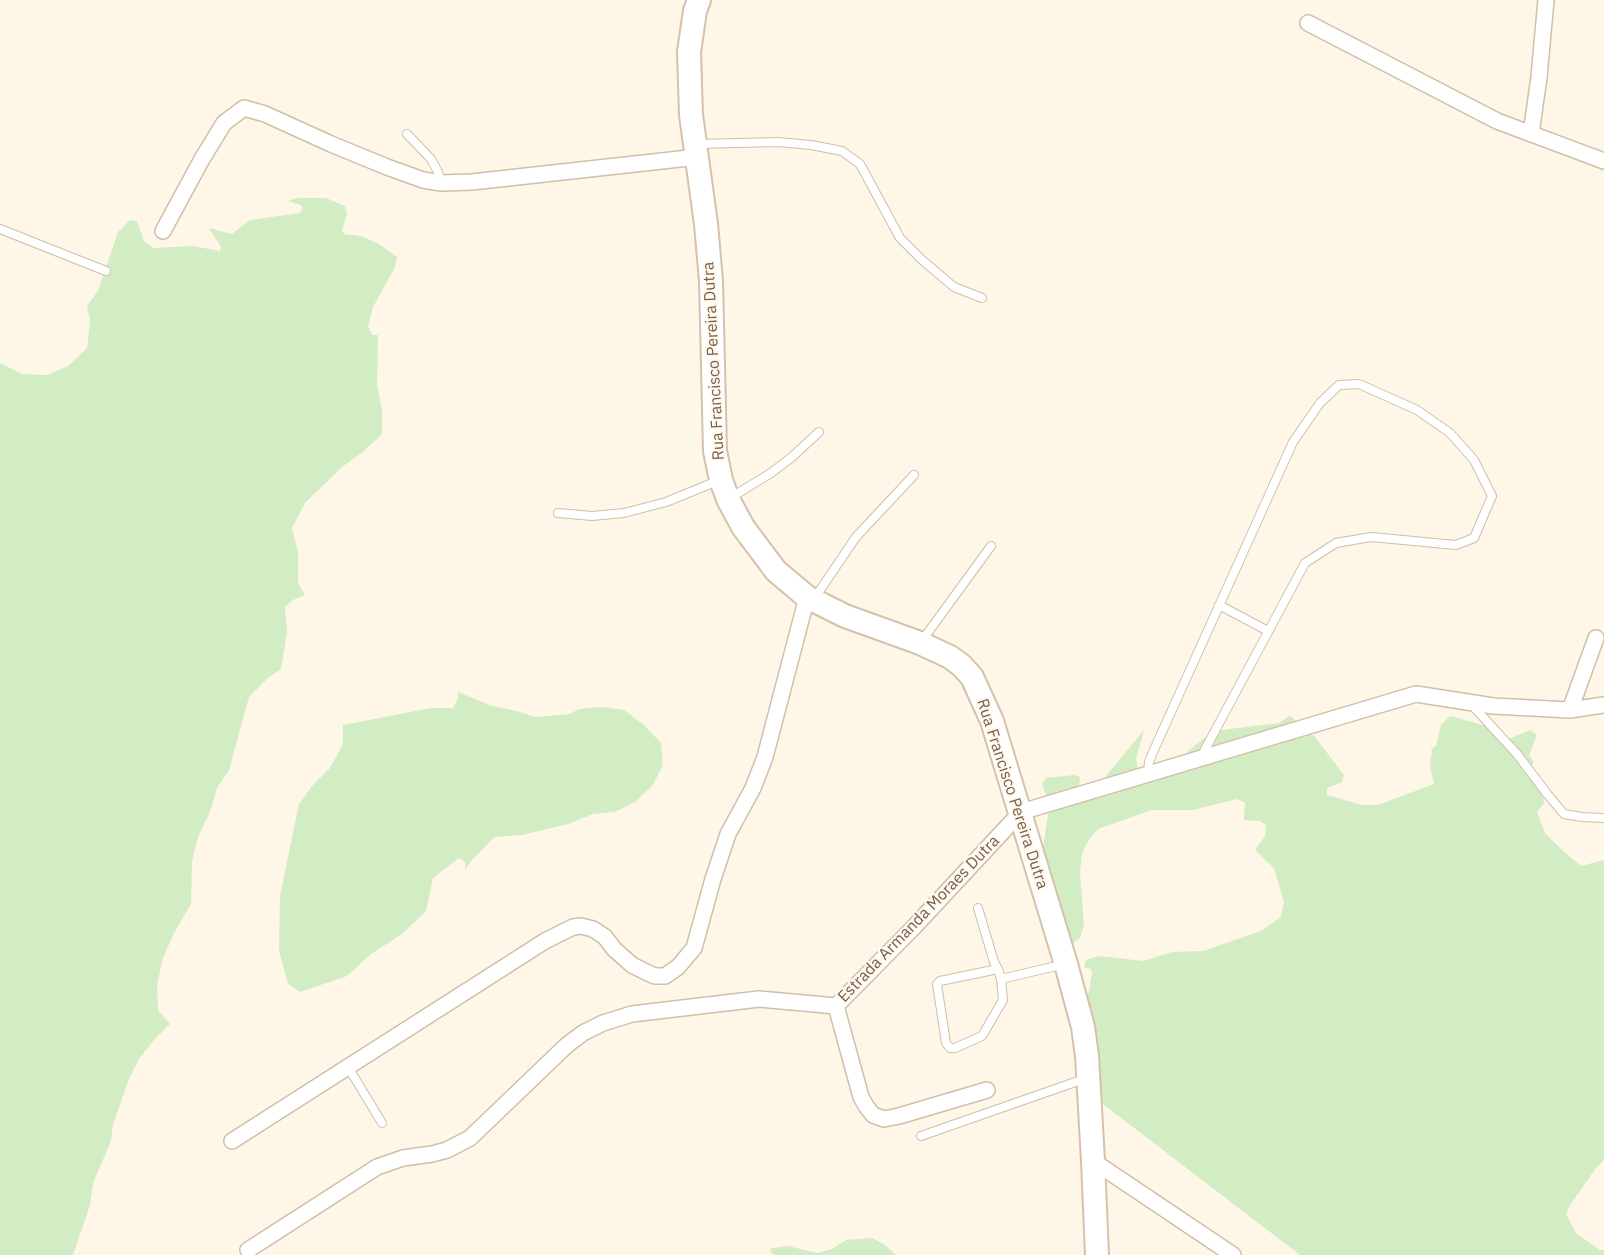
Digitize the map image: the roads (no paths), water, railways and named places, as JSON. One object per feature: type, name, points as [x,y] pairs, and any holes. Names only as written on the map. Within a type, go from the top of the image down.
[{"type":"main road","name":"Rua Francisco Pereira Dutra","points":[[699,0],[688,52],[691,116],[706,224],[711,281],[715,451],[725,489],[743,527],[776,571],[810,599],[845,616],[920,643],[950,657],[972,677],[992,721],[1021,812],[1083,1027],[1087,1056],[1097,1255]]},
{"type":"street","points":[[1531,134],[1546,0]]},
{"type":"street","points":[[1308,23],[1497,121],[1604,161]]},
{"type":"street","points":[[163,231],[224,123],[244,108],[265,114],[387,167],[423,180],[441,183],[472,182],[697,150]]},
{"type":"street","points":[[232,1142],[546,941],[573,927],[593,929],[606,937],[614,949],[632,965],[655,976],[665,976],[678,967],[694,948],[728,834],[753,788],[765,757],[810,599]]},
{"type":"street","points":[[1570,710],[1596,638]]},
{"type":"street","points":[[1021,812],[1416,694],[1492,706],[1570,710],[1604,705]]},
{"type":"street","name":"Estrada Armanda Moraes Dutra","points":[[248,1250],[377,1167],[403,1158],[447,1150],[470,1138],[567,1045],[583,1033],[603,1023],[632,1014],[759,999],[836,1006],[915,926],[1021,812]]},
{"type":"street","points":[[836,1006],[861,1097],[873,1115],[884,1119],[899,1116],[987,1090]]},
{"type":"street","points":[[1093,1161],[1233,1255]]},
{"type":"lane","points":[[407,134],[431,159],[441,183]]},
{"type":"lane","points":[[697,150],[778,142],[842,151],[860,164],[900,238],[954,287],[982,298]]},
{"type":"lane","points":[[0,229],[106,271]]},
{"type":"lane","points":[[1148,774],[1153,752],[1293,442],[1320,403],[1339,385],[1359,384],[1417,410],[1449,433],[1474,460],[1492,496],[1474,538],[1456,545],[1371,537],[1336,543],[1305,563],[1201,759]]},
{"type":"lane","points":[[558,513],[592,516],[624,513],[725,489],[771,473],[819,432]]},
{"type":"lane","points":[[810,599],[856,537],[914,475]]},
{"type":"lane","points":[[920,643],[991,546]]},
{"type":"lane","points":[[1219,605],[1268,631]]},
{"type":"lane","points":[[1470,703],[1517,754],[1564,814],[1604,818]]},
{"type":"lane","points":[[978,908],[994,962],[998,969],[1001,979],[1003,1000],[982,1036],[950,1048],[946,1042],[937,984],[940,981],[998,969]]},
{"type":"lane","points":[[1001,979],[1066,964]]},
{"type":"lane","points":[[348,1067],[382,1123]]},
{"type":"lane","points":[[921,1136],[1088,1078]]}]
